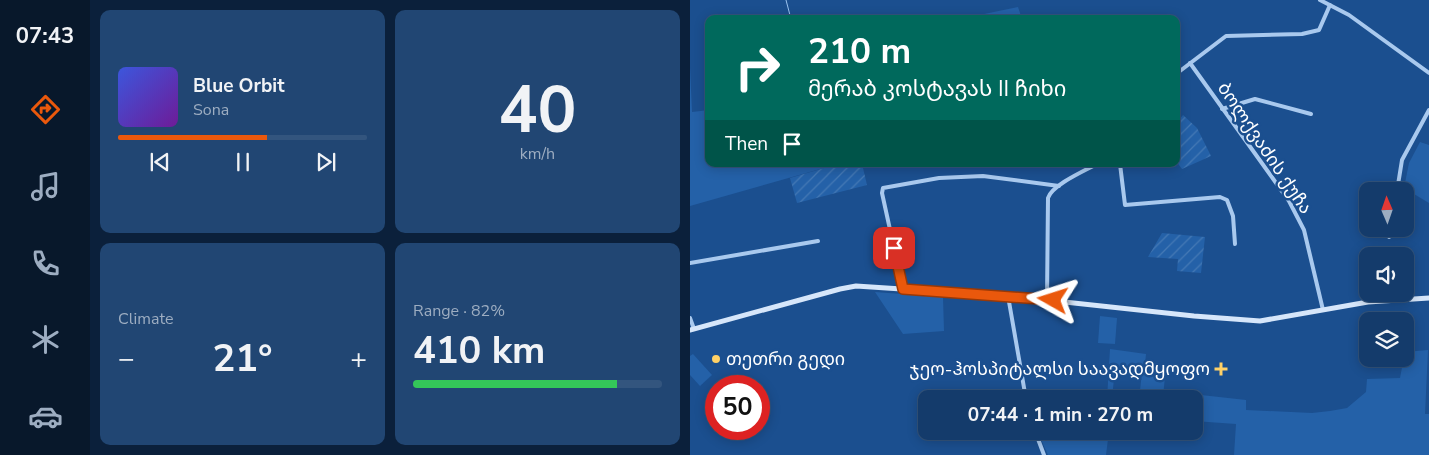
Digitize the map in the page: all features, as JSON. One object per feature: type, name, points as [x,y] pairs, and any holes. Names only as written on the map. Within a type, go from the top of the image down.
[{"type":"main road","points":[[691,328],[856,286],[1008,296],[1194,316],[1260,321],[1368,302],[1429,298]]},
{"type":"street","points":[[1320,0],[1349,15],[1429,73]]},
{"type":"street","points":[[1180,71],[1226,36],[1302,34],[1319,30],[1330,5]]},
{"type":"street","name":"ბოლქვაძის ქუჩა","points":[[1190,63],[1289,201],[1304,230],[1323,310]]},
{"type":"street","points":[[1222,109],[1255,99],[1267,101],[1286,109],[1311,114]]},
{"type":"street","points":[[1398,182],[1402,160],[1429,110]]},
{"type":"street","points":[[1047,300],[1049,193],[1092,167]]},
{"type":"street","points":[[1120,167],[1125,205],[1220,197],[1227,200],[1233,216],[1236,244]]},
{"type":"street","points":[[903,289],[882,193],[883,188],[939,178],[982,176],[1059,186]]},
{"type":"street","points":[[690,263],[818,241]]},
{"type":"street","points":[[1008,296],[1024,390]]},
{"type":"street","points":[[690,320],[691,328]]},
{"type":"street","points":[[1038,440],[1044,455]]},
{"type":"shaded area","points":[[1018,7],[1021,15],[979,15]]},
{"type":"shaded area","points":[[690,67],[692,112],[705,110],[705,167],[827,167],[690,206]]},
{"type":"shaded area","points":[[1183,115],[1197,128],[1211,156],[1182,169],[1180,166],[1180,119]]},
{"type":"shaded area","points":[[1420,142],[1429,145],[1429,203],[1414,194],[1414,182],[1405,182],[1409,163]]},
{"type":"shaded area","points":[[828,167],[863,167],[867,185],[797,203],[790,178]]},
{"type":"shaded area","points":[[1162,233],[1205,237],[1201,273],[1177,271],[1178,259],[1148,257]]},
{"type":"shaded area","points":[[875,292],[943,297],[944,331],[903,334]]},
{"type":"shaded area","points":[[1100,316],[1117,318],[1115,344],[1098,343]]},
{"type":"shaded area","points":[[1110,349],[1146,354],[1145,364],[1166,366],[1164,390],[1140,390],[1142,371],[1115,368],[1113,390],[1108,390]]},
{"type":"shaded area","points":[[1428,350],[1425,414],[1429,414],[1429,455],[1234,455],[1236,424],[1203,422],[1203,395],[1246,400],[1246,410],[1312,413],[1347,408],[1366,392],[1367,379],[1400,378],[1402,367],[1414,367],[1414,351]]},
{"type":"shaded area","points":[[693,354],[712,375],[705,375],[705,381],[700,386],[690,375],[690,356]]},
{"type":"shaded area","points":[[1041,440],[1108,440],[1106,455],[1048,455]]},
{"type":"waterway","points":[[786,0],[790,15]]},
{"type":"place","name":"თეთრი გედი","points":[[716,359]]},
{"type":"place","name":"ჯეო-ჰოსპიტალსი საავადმყოფო","points":[[1221,369]]},
{"type":"route","points":[[894,248],[903,289],[1053,300]]}]
